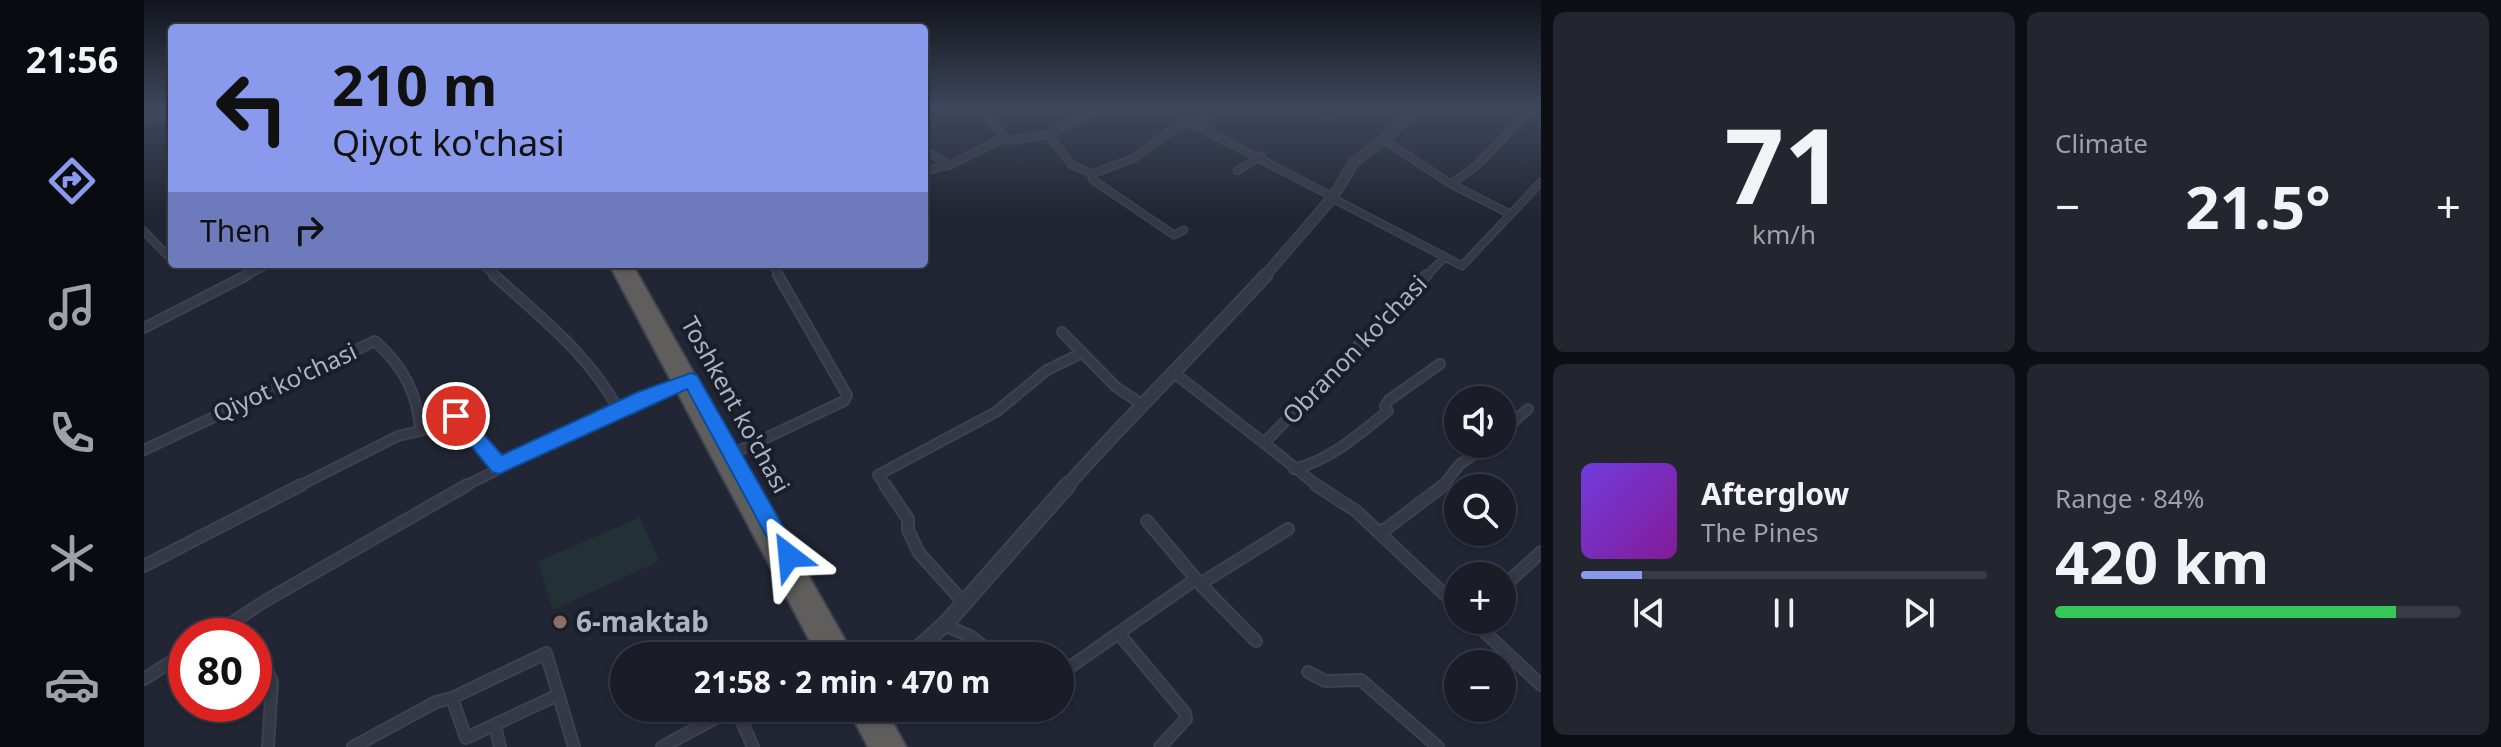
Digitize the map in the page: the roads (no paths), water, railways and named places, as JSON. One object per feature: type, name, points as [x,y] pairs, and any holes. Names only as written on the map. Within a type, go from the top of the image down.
[{"type":"highway","name":"Toshkent ko'chasi","points":[[617,268],[732,454],[837,642]]},
{"type":"highway","name":"Toshkent ko'chasi","points":[[628,268],[821,642]]},
{"type":"highway","points":[[865,722],[879,747]]},
{"type":"highway","points":[[883,722],[896,747]]},
{"type":"street","points":[[928,170],[950,165],[994,143]]},
{"type":"street","points":[[1055,143],[1081,172],[1091,174],[1104,173],[1157,143]]},
{"type":"street","name":"Obranon ko'chasi","points":[[1233,143],[1462,266],[1541,182]]},
{"type":"street","points":[[925,642],[964,603],[1140,403],[1174,373],[1333,197],[1354,162],[1380,143]]},
{"type":"street","points":[[1388,143],[1451,184],[1510,214]]},
{"type":"street","points":[[1451,184],[1476,166],[1499,143]]},
{"type":"street","points":[[928,152],[950,165]]},
{"type":"street","points":[[1237,171],[1261,156]]},
{"type":"street","points":[[1091,174],[1093,180],[1174,235],[1184,230]]},
{"type":"street","points":[[144,231],[168,256]]},
{"type":"street","name":"Obranon ko'chasi","points":[[1264,443],[1445,257]]},
{"type":"street","points":[[144,328],[261,268]]},
{"type":"street","points":[[486,268],[592,366],[608,386],[618,409]]},
{"type":"street","points":[[732,454],[844,401],[847,395],[774,268]]},
{"type":"street","points":[[1062,332],[1116,387],[1140,403]]},
{"type":"street","name":"Qiyot ko'chasi","points":[[144,450],[375,341],[388,351],[413,389],[420,410],[420,431]]},
{"type":"street","points":[[964,603],[922,557],[906,530],[908,519],[878,475],[996,412],[1047,370],[1082,353]]},
{"type":"street","points":[[1294,469],[1308,467],[1359,433],[1388,411],[1385,406],[1389,400],[1440,364]]},
{"type":"street","name":"Obranon ko'chasi","points":[[1174,373],[1294,469],[1356,511],[1444,594]]},
{"type":"street","points":[[242,618],[499,466],[618,409],[685,382]]},
{"type":"street","points":[[1516,420],[1528,409]]},
{"type":"street","points":[[144,566],[398,436],[420,431],[456,416],[499,466]]},
{"type":"street","points":[[1378,531],[1386,529],[1445,484],[1469,458]]},
{"type":"street","points":[[1147,521],[1198,582],[1256,641]]},
{"type":"street","points":[[1074,663],[1100,643],[1120,635],[1198,582],[1288,529]]},
{"type":"street","points":[[1516,575],[1541,552]]},
{"type":"street","points":[[944,625],[978,642]]},
{"type":"street","points":[[1487,634],[1541,685]]},
{"type":"street","points":[[1120,635],[1185,713],[1186,719],[1160,747]]},
{"type":"street","points":[[353,747],[436,702],[452,698],[546,653],[574,747]]},
{"type":"street","points":[[144,679],[168,664]]},
{"type":"street","points":[[1308,672],[1325,681],[1361,680],[1438,747]]},
{"type":"street","points":[[268,747],[276,702],[272,680]]},
{"type":"street","points":[[452,698],[466,738],[558,695]]},
{"type":"street","points":[[662,747],[709,722]]},
{"type":"street","points":[[741,722],[753,747]]},
{"type":"street","points":[[495,725],[500,747]]},
{"type":"place","name":"6-maktab","points":[[560,622]]}]
